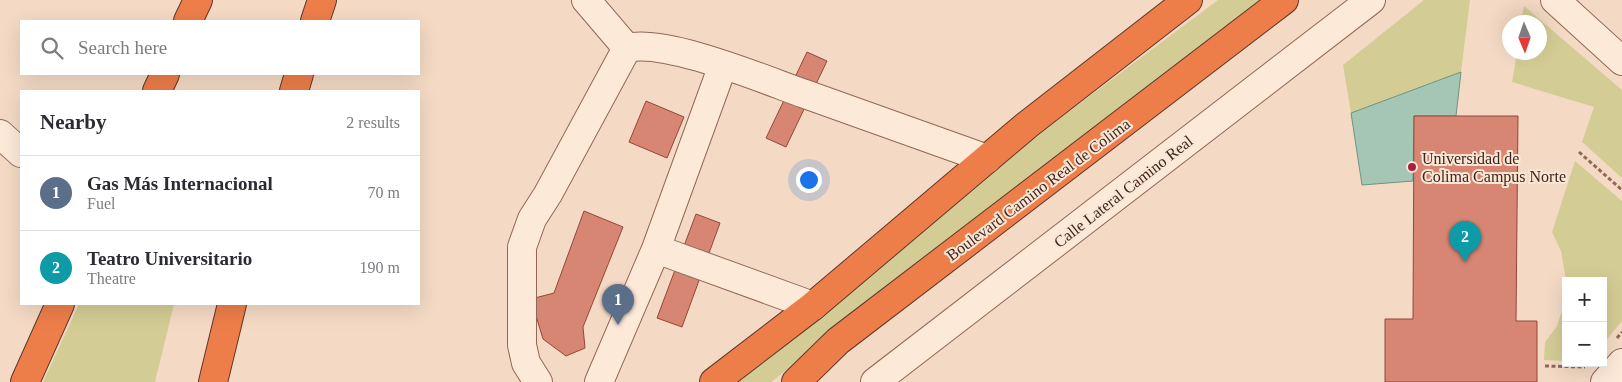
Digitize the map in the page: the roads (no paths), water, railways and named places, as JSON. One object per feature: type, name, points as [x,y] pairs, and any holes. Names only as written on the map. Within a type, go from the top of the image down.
[{"type":"highway","points":[[188,20],[198,0]]},
{"type":"highway","points":[[315,20],[322,0]]},
{"type":"highway","points":[[714,382],[813,306],[1027,124],[1188,0]]},
{"type":"highway","name":"Boulevard Camino Real de Colima","points":[[796,382],[838,341],[1284,0]]},
{"type":"highway","points":[[157,90],[165,75]]},
{"type":"highway","points":[[294,90],[299,75]]},
{"type":"highway","points":[[25,382],[60,305]]},
{"type":"highway","points":[[212,382],[232,305]]},
{"type":"street","points":[[586,0],[627,48]]},
{"type":"street","name":"Calle Lateral Camino Real","points":[[875,382],[1371,0]]},
{"type":"street","points":[[1554,0],[1622,61]]},
{"type":"street","points":[[538,382],[526,363],[522,345],[522,247],[532,219],[548,194],[627,48],[639,45],[662,48],[723,66],[987,159]]},
{"type":"street","points":[[599,382],[656,249],[723,66]]},
{"type":"street","points":[[0,134],[20,152]]},
{"type":"street","points":[[656,249],[813,306]]},
{"type":"street","points":[[1598,374],[1622,363]]},
{"type":"place","name":"Universidad de Colima Campus Norte","points":[[1412,167]]},
{"type":"place","name":"Teatro Universitario","points":[[1465,262]]},
{"type":"place","name":"Gas Más Internacional","points":[[618,325]]}]
